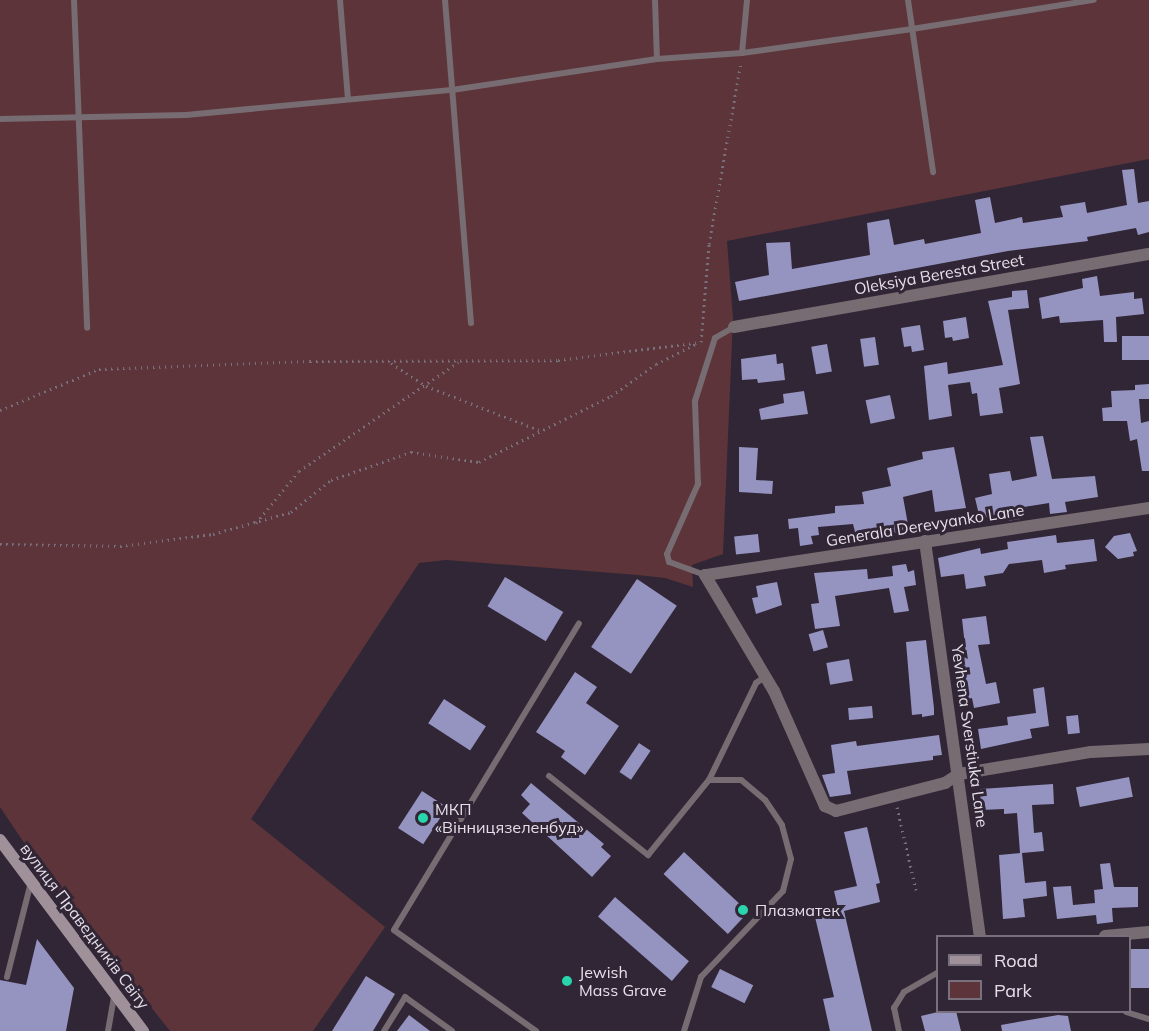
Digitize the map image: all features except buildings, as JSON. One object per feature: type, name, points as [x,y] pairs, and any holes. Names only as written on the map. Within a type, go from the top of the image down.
[{"type":"main road","name":"вулиця Праведників Світу","points":[[0,840],[114,997],[143,1031]]},
{"type":"street","name":"Oleksiya Beresta Street","points":[[734,327],[1149,254]]},
{"type":"street","name":"Generala Derevyanko Lane","points":[[705,575],[1149,508]]},
{"type":"street","name":"Yevhena Sverstiuka Lane","points":[[925,541],[980,935]]},
{"type":"street","points":[[705,575],[765,677],[825,806],[836,812],[945,783],[959,774],[1091,752],[1149,748]]},
{"type":"street","points":[[1116,935],[1149,932]]},
{"type":"lane","points":[[74,0],[87,328]]},
{"type":"lane","points":[[340,0],[348,99]]},
{"type":"lane","points":[[445,0],[471,323]]},
{"type":"lane","points":[[655,0],[657,59]]},
{"type":"lane","points":[[742,53],[747,0]]},
{"type":"lane","points":[[908,0],[933,172]]},
{"type":"lane","points":[[0,119],[186,115],[452,90],[657,59],[742,53],[1094,0]]},
{"type":"lane","points":[[705,575],[669,562],[667,554],[698,484],[694,401],[716,338],[721,332],[734,327]]},
{"type":"lane","points":[[536,1031],[394,930],[579,623]]},
{"type":"lane","points":[[549,776],[648,855],[710,780],[756,683],[765,677]]},
{"type":"lane","points":[[684,1031],[701,977],[783,891],[791,860],[782,825],[765,800],[741,780],[710,780]]},
{"type":"lane","points":[[7,977],[31,882]]},
{"type":"lane","points":[[899,1031],[894,1008],[904,992],[936,973]]},
{"type":"lane","points":[[108,1031],[114,997]]},
{"type":"lane","points":[[384,1031],[405,997],[452,1031]]},
{"type":"lane","points":[[1131,1013],[1149,1019]]},
{"type":"path","points":[[700,342],[709,244],[742,53]]},
{"type":"path","points":[[0,544],[120,546],[255,525],[291,512],[331,480],[411,452],[479,462],[611,396],[656,364],[721,332]]},
{"type":"path","points":[[0,410],[99,369],[558,360],[700,342]]},
{"type":"path","points":[[255,525],[299,471],[426,386],[458,361]]},
{"type":"path","points":[[389,362],[426,386],[539,430]]},
{"type":"path","points":[[894,796],[916,891]]},
{"type":"green space","points":[[0,0],[1149,0],[1149,159],[727,241],[733,318],[723,554],[692,565],[693,587],[665,578],[638,575],[446,560],[419,563],[251,819],[385,927],[313,1031],[170,1031],[43,871],[0,807]]},
{"type":"place","name":"МКП «Вінницязеленбуд»","points":[[423,818]]},
{"type":"place","name":"Плазматек","points":[[743,910]]},
{"type":"place","name":"Jewish Mass Grave","points":[[567,981]]}]
